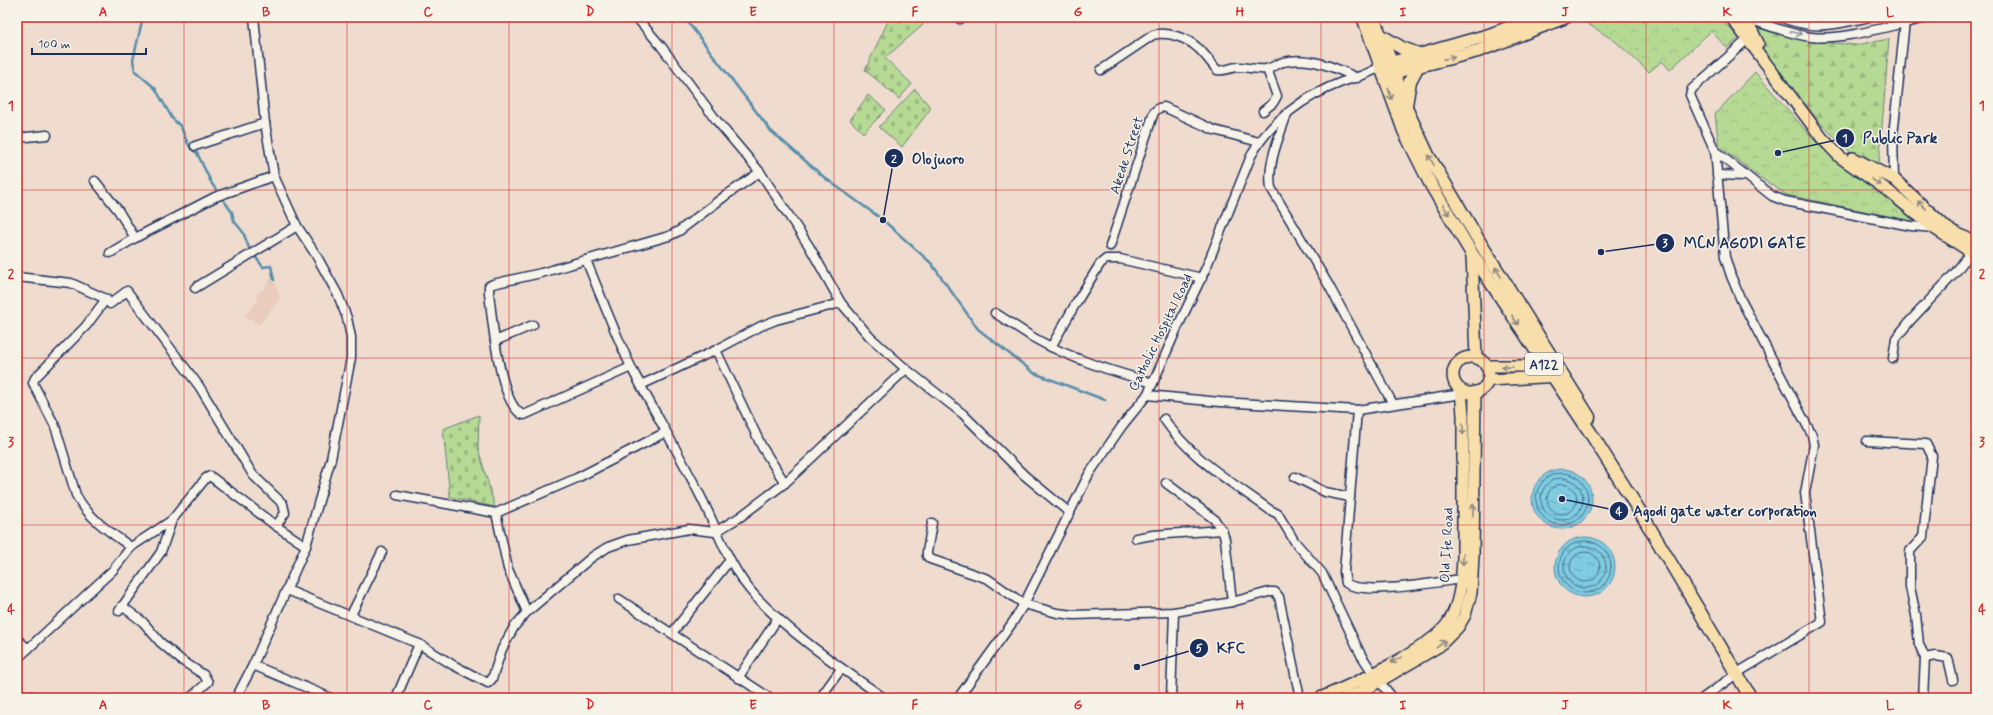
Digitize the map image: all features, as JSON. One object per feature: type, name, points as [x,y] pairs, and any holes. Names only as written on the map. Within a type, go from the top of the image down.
[{"type":"highway","name":"A122","points":[[1363,17],[1428,155],[1555,371],[1704,619],[1739,672],[1761,698]]},
{"type":"highway","name":"A122","points":[[1373,17],[1380,35],[1387,69],[1411,149],[1472,254],[1555,371]]},
{"type":"highway","points":[[1387,69],[1425,59],[1537,17]]},
{"type":"highway","points":[[1380,35],[1425,59],[1478,51],[1566,17]]},
{"type":"highway","points":[[1406,108],[1408,89],[1425,59]]},
{"type":"highway","name":"A122","points":[[1739,672],[1751,698]]},
{"type":"main road","points":[[1731,17],[1783,88],[1832,148],[1851,165],[1887,190],[1934,228],[1973,254]]},
{"type":"main road","points":[[1745,18],[1761,49],[1828,136],[1850,156],[1894,179],[1948,229],[1976,242]]},
{"type":"main road","points":[[1472,254],[1476,358],[1486,366],[1555,371]]},
{"type":"main road","name":"Old Ife Road","points":[[1346,698],[1440,631],[1448,623],[1455,610],[1461,579],[1463,558],[1461,392],[1453,379],[1455,366],[1462,359],[1476,358]]},
{"type":"main road","points":[[1461,392],[1475,392],[1483,388],[1488,380],[1486,366]]},
{"type":"main road","points":[[1488,380],[1555,371]]},
{"type":"main road","name":"Old Ife Road","points":[[1320,698],[1376,677],[1439,646],[1458,627],[1465,615],[1471,593],[1472,571],[1475,392]]},
{"type":"street","points":[[236,698],[253,665],[306,546],[331,459],[351,358],[351,337],[347,318],[338,295],[316,255],[297,226],[274,176],[265,123],[254,17]]},
{"type":"street","points":[[636,17],[661,46],[716,121],[760,172],[809,246],[841,302],[870,337],[906,369],[962,414],[1024,475],[1070,513]]},
{"type":"street","points":[[1780,17],[1809,26],[1839,24],[1870,17]]},
{"type":"street","points":[[1745,18],[1795,34],[1828,37],[1844,36],[1905,21],[1933,17]]},
{"type":"street","points":[[1894,179],[1893,136],[1905,21]]},
{"type":"street","points":[[1101,70],[1154,35],[1161,33],[1171,34],[1198,47],[1217,70],[1237,67],[1267,69],[1283,62],[1317,63],[1335,67],[1357,78]]},
{"type":"street","points":[[1702,698],[1739,672],[1822,622],[1805,493],[1814,445],[1812,435],[1741,300],[1731,276],[1725,257],[1715,151],[1690,95],[1692,89],[1748,39]]},
{"type":"street","points":[[1263,111],[1273,103],[1277,96],[1267,69]]},
{"type":"street","name":"Catholic Hospital Road","points":[[958,698],[1013,622],[1024,604],[1089,474],[1102,453],[1147,395],[1178,326],[1202,278],[1251,156],[1259,142],[1270,129],[1288,113],[1321,91],[1387,69]]},
{"type":"street","name":"Akede Street","points":[[1110,246],[1154,112],[1159,108],[1164,107],[1172,110],[1214,130],[1259,142]]},
{"type":"street","points":[[1288,113],[1274,152],[1270,174],[1271,188],[1328,284],[1393,404]]},
{"type":"street","points":[[195,146],[265,123]]},
{"type":"street","points":[[17,138],[47,135]]},
{"type":"street","points":[[1715,151],[1772,196],[1796,204],[1911,226],[1934,228]]},
{"type":"street","points":[[631,367],[524,415],[519,414],[513,407],[504,385],[495,341],[489,286],[586,260],[679,231],[725,196],[760,172]]},
{"type":"street","points":[[1717,175],[1745,176]]},
{"type":"street","points":[[110,253],[135,238],[225,192],[274,176]]},
{"type":"street","points":[[95,181],[118,210],[135,238]]},
{"type":"street","points":[[195,288],[297,226]]},
{"type":"street","points":[[1893,358],[1896,338],[1973,254]]},
{"type":"street","points":[[1052,347],[1076,303],[1100,264],[1106,259],[1120,259],[1202,278]]},
{"type":"street","points":[[586,260],[631,367],[703,500],[715,532],[730,560],[756,597],[778,618],[842,668],[884,698]]},
{"type":"street","points":[[17,277],[71,282],[106,299],[110,304],[127,291],[169,344],[199,386],[253,475],[284,504],[286,513],[276,526]]},
{"type":"street","points":[[106,299],[86,326],[35,378],[33,383],[54,426],[76,495],[95,521],[131,547]]},
{"type":"street","points":[[641,385],[776,320],[841,302]]},
{"type":"street","points":[[995,312],[1034,338],[1052,347],[1093,364],[1153,383]]},
{"type":"street","points":[[495,341],[533,325]]},
{"type":"street","points":[[716,350],[762,447],[785,483]]},
{"type":"street","points":[[287,590],[420,644],[453,665],[488,683],[492,679],[508,637],[527,612],[592,557],[608,548],[628,540],[689,529],[715,532],[744,514],[785,483],[906,369]]},
{"type":"street","points":[[1147,395],[1220,402],[1357,410],[1461,392]]},
{"type":"street","points":[[1357,410],[1344,572],[1346,583],[1351,588],[1381,588],[1461,579]]},
{"type":"street","points":[[1164,419],[1174,434],[1196,455],[1278,514],[1295,542],[1322,573],[1362,655],[1392,698]]},
{"type":"street","points":[[397,495],[496,513],[577,478],[666,432]]},
{"type":"street","points":[[1867,442],[1926,444],[1932,456],[1923,537],[1910,551],[1910,587],[1916,615],[1919,644],[1925,658],[1923,698]]},
{"type":"street","points":[[17,659],[113,570],[131,547],[172,520],[202,482],[210,476],[276,526],[306,546]]},
{"type":"street","points":[[1295,477],[1326,492],[1350,496]]},
{"type":"street","points":[[1166,483],[1214,519],[1222,530],[1232,602]]},
{"type":"street","points":[[496,513],[508,569],[515,588],[527,612]]},
{"type":"street","points":[[172,520],[161,552],[120,608],[143,622],[160,642],[176,656],[204,675],[208,682],[190,698]]},
{"type":"street","points":[[932,523],[927,552],[927,556],[930,559],[988,578],[1024,604],[1074,616],[1174,612],[1232,602],[1269,592],[1275,592],[1279,597],[1300,698]]},
{"type":"street","points":[[1136,538],[1153,535],[1222,530]]},
{"type":"street","points":[[351,615],[382,552]]},
{"type":"street","points":[[672,633],[730,560]]},
{"type":"street","points":[[619,599],[770,698]]},
{"type":"street","points":[[1171,698],[1174,612]]},
{"type":"street","points":[[738,678],[778,618]]},
{"type":"street","points":[[17,640],[28,649]]},
{"type":"street","points":[[396,698],[420,644]]},
{"type":"street","points":[[1925,658],[1936,656],[1948,658],[1953,680]]},
{"type":"street","points":[[253,665],[331,698]]},
{"type":"street","points":[[820,698],[842,668]]},
{"type":"street","points":[[17,694],[44,698]]},
{"type":"shaded area","points":[[270,279],[274,280],[280,298],[259,325],[245,315],[258,300],[256,295],[263,290]]},
{"type":"green space","points":[[890,17],[930,17],[922,22],[923,25],[885,58],[912,84],[899,99],[865,70]]},
{"type":"green space","points":[[1577,17],[1715,17],[1729,27],[1739,38],[1727,48],[1711,31],[1670,70],[1662,61],[1649,72],[1615,41]]},
{"type":"green space","points":[[1754,27],[1810,41],[1856,45],[1889,39],[1879,165],[1859,160],[1822,125],[1762,50]]},
{"type":"green space","points":[[1755,72],[1815,141],[1835,159],[1925,228],[1897,218],[1787,195],[1755,174],[1719,146],[1715,114]]},
{"type":"green space","points":[[915,89],[931,108],[902,147],[879,127]]},
{"type":"green space","points":[[868,95],[886,110],[863,133],[850,120]]},
{"type":"green space","points":[[479,415],[478,448],[495,507],[450,497],[443,429]]},
{"type":"water","points":[[1556,469],[1568,469],[1579,474],[1587,482],[1592,493],[1590,511],[1579,524],[1568,529],[1556,529],[1545,524],[1537,516],[1532,505],[1532,493],[1537,482],[1545,474]]},
{"type":"water","points":[[1585,537],[1601,542],[1606,546],[1610,551],[1615,567],[1610,583],[1606,588],[1601,592],[1585,597],[1569,592],[1564,588],[1560,583],[1555,567],[1560,551],[1564,546],[1569,542]]},
{"type":"waterway","points":[[143,17],[133,60],[135,71],[155,88],[172,118],[181,127],[191,149],[197,153],[212,184],[232,212],[234,221],[243,232],[249,248],[263,267],[271,266],[274,280]]},
{"type":"waterway","points":[[684,17],[771,131],[825,178],[883,220],[931,263],[978,329],[1034,373],[1105,400]]},
{"type":"place","name":"Public Park","points":[[1778,153]]},
{"type":"place","name":"Olojuoro","points":[[883,220]]},
{"type":"place","name":"MCN AGODI GATE","points":[[1601,252]]},
{"type":"place","name":"Agodi gate water corporation","points":[[1562,499]]},
{"type":"place","name":"KFC","points":[[1137,667]]}]
